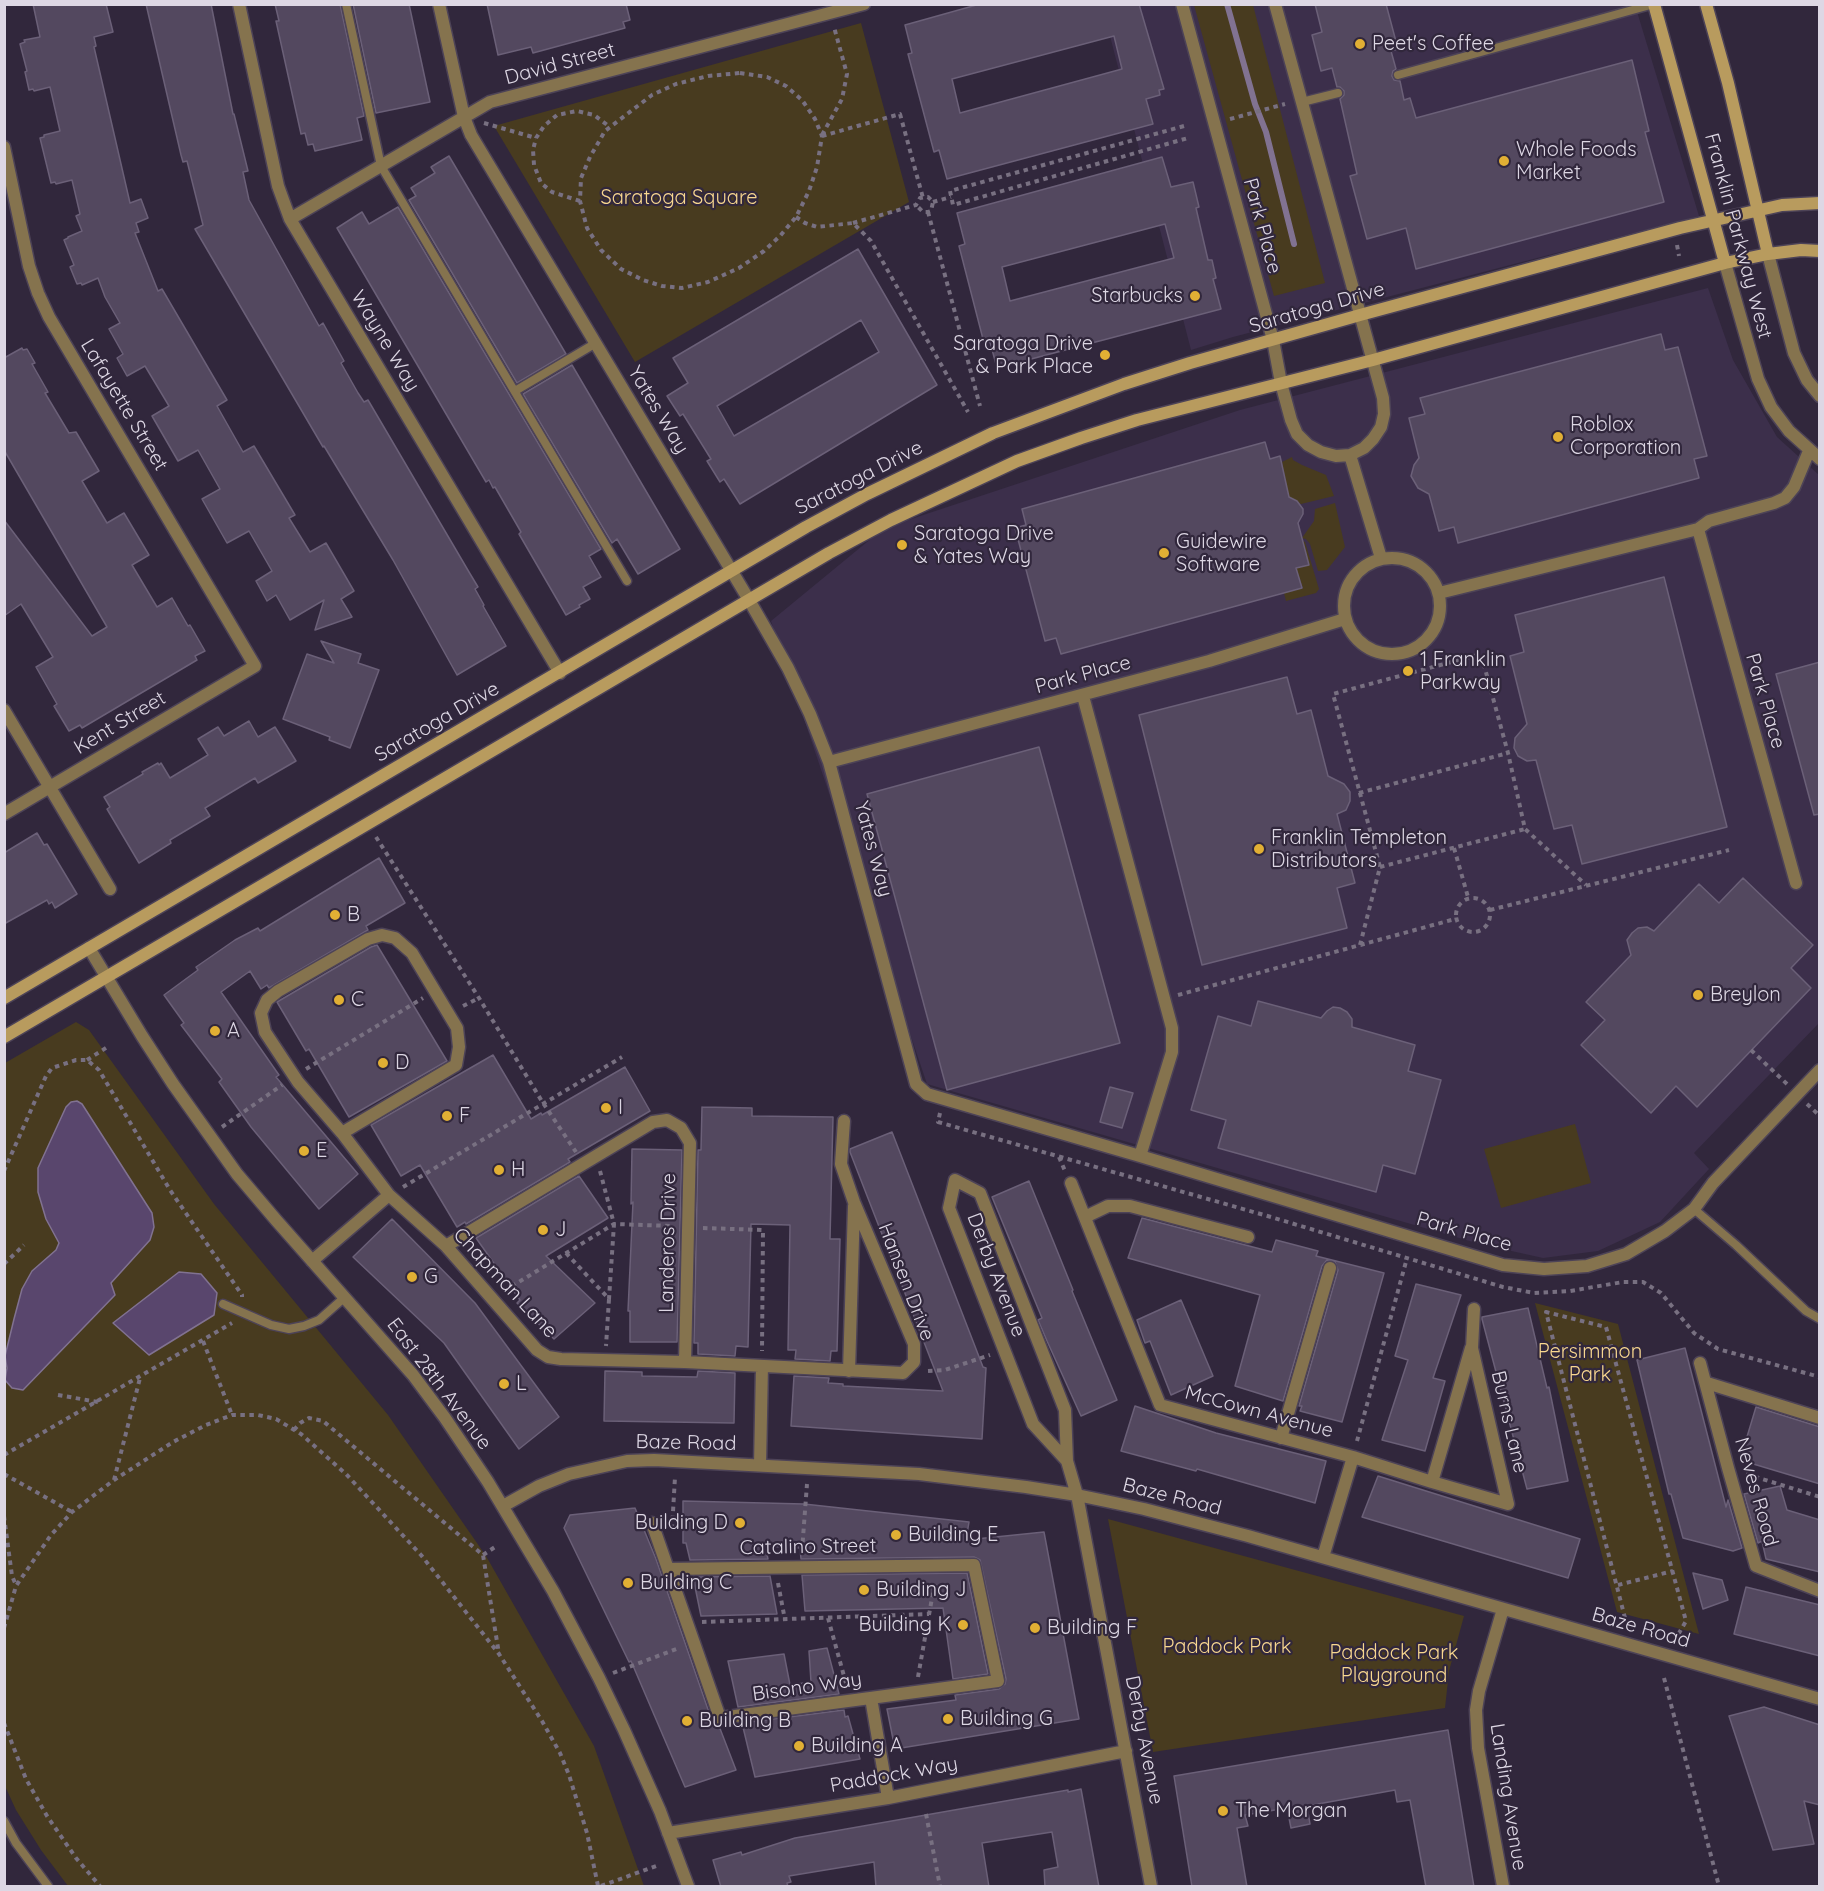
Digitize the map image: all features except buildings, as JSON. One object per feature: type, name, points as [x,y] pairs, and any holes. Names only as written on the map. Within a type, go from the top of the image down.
[{"type":"main road","name":"Franklin Parkway West","points":[[1654,4],[1725,263]]},
{"type":"main road","name":"Franklin Parkway West","points":[[1706,4],[1728,83],[1768,254]]},
{"type":"main road","name":"Saratoga Drive","points":[[4,998],[806,527],[867,494],[993,433],[1124,384],[1360,315],[1713,220],[1782,206],[1820,203]]},
{"type":"main road","points":[[4,1037],[829,553],[891,520],[1017,461],[1137,420],[1373,360],[1725,263],[1768,254],[1801,250],[1820,251]]},
{"type":"street","name":"Wayne Way","points":[[239,4],[278,186],[290,219],[560,673]]},
{"type":"street","name":"Yates Way","points":[[439,4],[464,117],[471,135],[749,600],[788,668],[810,714],[829,762],[916,1084],[927,1094],[1140,1156]]},
{"type":"street","name":"David Street","points":[[290,219],[490,102],[864,4]]},
{"type":"street","name":"Park Place","points":[[1182,4],[1273,340],[1291,420],[1297,434],[1308,445],[1336,456],[1350,455]]},
{"type":"street","points":[[1275,4],[1383,398],[1384,414],[1381,427],[1364,448],[1350,455],[1381,558]]},
{"type":"street","name":"Lafayette Street","points":[[4,147],[10,198],[29,266],[49,316],[255,666]]},
{"type":"street","name":"Franklin Parkway West","points":[[1768,254],[1794,353],[1807,380],[1820,396]]},
{"type":"street","name":"Franklin Parkway West","points":[[1725,263],[1758,379],[1771,407],[1789,431],[1820,459]]},
{"type":"street","points":[[1439,593],[1698,529],[1709,521],[1774,503],[1785,498],[1794,487],[1809,451]]},
{"type":"street","name":"Park Place","points":[[1698,529],[1796,883]]},
{"type":"street","points":[[1399,557],[1417,564],[1431,576],[1439,593],[1440,612],[1434,630],[1422,644],[1405,653],[1386,654],[1368,648],[1354,636],[1345,619],[1344,600],[1350,581],[1363,566],[1381,558],[1399,557]]},
{"type":"street","name":"Park Place","points":[[829,762],[1083,696],[1209,661],[1345,619]]},
{"type":"street","name":"Kent Street","points":[[4,814],[255,666]]},
{"type":"street","points":[[1083,696],[1172,1028],[1172,1052],[1140,1156]]},
{"type":"street","points":[[4,710],[111,889]]},
{"type":"street","name":"Chapman Lane","points":[[435,990],[412,953],[395,938],[382,935],[368,939],[278,991],[267,1000],[261,1013],[265,1032],[295,1076],[389,1195],[446,1246],[537,1350],[548,1357],[903,1373]]},
{"type":"street","name":"East 28th Avenue","points":[[89,948],[142,1036],[237,1174],[413,1375],[445,1418],[503,1506],[553,1591],[599,1678],[668,1833],[688,1887]]},
{"type":"street","points":[[342,1133],[456,1065],[459,1047],[457,1028],[435,990]]},
{"type":"street","name":"Park Place","points":[[1140,1156],[1492,1262],[1544,1269],[1587,1266],[1626,1254],[1665,1231],[1694,1209],[1713,1183],[1820,1070]]},
{"type":"street","name":"Landeros Drive","points":[[597,1156],[653,1122],[667,1120],[681,1128],[690,1143],[685,1362]]},
{"type":"street","name":"Hansen Drive","points":[[844,1121],[841,1164],[854,1202],[914,1344],[914,1362],[903,1373]]},
{"type":"street","points":[[446,1246],[597,1156]]},
{"type":"street","name":"Derby Avenue","points":[[1067,1461],[1033,1424],[949,1208],[955,1180],[980,1193],[1065,1410],[1067,1461],[1077,1495],[1151,1887]]},
{"type":"street","name":"McCown Avenue","points":[[1071,1183],[1160,1405],[1353,1456],[1508,1504]]},
{"type":"street","points":[[312,1261],[389,1195]]},
{"type":"street","name":"Hansen Drive","points":[[849,1371],[854,1202]]},
{"type":"street","points":[[1085,1217],[1108,1206],[1130,1206],[1248,1237]]},
{"type":"street","points":[[1281,1438],[1330,1268]]},
{"type":"street","name":"Burns Lane","points":[[1432,1482],[1472,1348],[1474,1309]]},
{"type":"street","name":"Burns Lane","points":[[1472,1348],[1508,1504]]},
{"type":"street","name":"Neves Road","points":[[1700,1363],[1756,1566],[1820,1591]]},
{"type":"street","points":[[760,1465],[762,1366]]},
{"type":"street","points":[[1707,1383],[1820,1418]]},
{"type":"street","points":[[1323,1557],[1353,1456]]},
{"type":"street","name":"Baze Road","points":[[503,1506],[539,1486],[568,1474],[627,1461],[675,1461],[920,1474],[1077,1495],[1155,1512],[1323,1557],[1820,1700]]},
{"type":"street","name":"Bisono Way","points":[[652,1523],[720,1718],[998,1680]]},
{"type":"street","name":"Catalino Street","points":[[668,1569],[974,1564],[998,1680]]},
{"type":"street","name":"Landing Avenue","points":[[1503,1609],[1479,1691],[1476,1730],[1503,1887]]},
{"type":"street","points":[[871,1698],[888,1798]]},
{"type":"street","name":"Paddock Way","points":[[668,1833],[888,1798],[1126,1751]]},
{"type":"lane","points":[[346,4],[381,166],[627,581]]},
{"type":"lane","points":[[1398,75],[1654,4]]},
{"type":"lane","points":[[1302,102],[1338,93]]},
{"type":"lane","points":[[515,391],[596,343]]},
{"type":"lane","points":[[1694,1209],[1744,1252],[1806,1311],[1820,1319]]},
{"type":"lane","points":[[223,1304],[271,1325],[289,1329],[319,1320],[345,1297]]},
{"type":"lane","points":[[4,1821],[16,1843],[48,1887]]},
{"type":"path","points":[[822,136],[815,119],[802,100],[786,86],[767,77],[740,73],[708,76],[676,84],[652,95],[605,131],[581,177],[580,201],[587,228],[601,250],[621,269],[662,286],[682,288],[708,282],[739,268],[764,251],[796,217],[810,191],[822,136],[842,99],[847,74],[830,13]]},
{"type":"path","points":[[1230,119],[1286,104]]},
{"type":"path","points":[[580,201],[552,192],[541,183],[534,165],[533,150],[536,138],[543,126],[557,115],[577,111],[594,115],[610,127]]},
{"type":"path","points":[[822,136],[900,114],[923,198]]},
{"type":"path","points":[[464,117],[536,138]]},
{"type":"path","points":[[1184,126],[950,191],[953,205],[1188,138]]},
{"type":"path","points":[[796,217],[817,227],[853,223],[916,205],[923,198],[928,197],[933,202]]},
{"type":"path","points":[[933,202],[951,197]]},
{"type":"path","points":[[928,212],[931,211],[933,202]]},
{"type":"path","points":[[916,205],[923,212],[928,212]]},
{"type":"path","points":[[928,212],[980,406]]},
{"type":"path","points":[[853,223],[871,241],[968,412]]},
{"type":"path","points":[[1676,242],[1679,256]]},
{"type":"path","points":[[1360,945],[1380,867],[1333,694],[1481,654],[1508,753],[1525,829],[1586,885]]},
{"type":"path","points":[[1359,793],[1508,753]]},
{"type":"path","points":[[368,823],[543,1103],[585,1163]]},
{"type":"path","points":[[1380,867],[1525,829]]},
{"type":"path","points":[[1454,848],[1468,897]]},
{"type":"path","points":[[1490,910],[1729,850]]},
{"type":"path","points":[[1468,897],[1477,897],[1486,902],[1490,910],[1491,920],[1486,928],[1478,933],[1460,927],[1455,919],[1460,902],[1468,897]]},
{"type":"path","points":[[1164,999],[1455,919]]},
{"type":"path","points":[[209,1136],[295,1076],[435,990]]},
{"type":"path","points":[[4,1171],[46,1076],[52,1068],[76,1060],[87,1060],[109,1046]]},
{"type":"path","points":[[389,1195],[622,1057]]},
{"type":"path","points":[[4,1455],[231,1325],[240,1311],[243,1295],[170,1190],[99,1070],[87,1060]]},
{"type":"path","points":[[597,1156],[614,1224],[605,1360]]},
{"type":"path","points":[[493,1298],[614,1224],[764,1230],[762,1366]]},
{"type":"path","points":[[4,1264],[24,1245]]},
{"type":"path","points":[[566,1253],[609,1299]]},
{"type":"path","points":[[1353,1456],[1407,1258]]},
{"type":"path","points":[[1625,1618],[1546,1312],[1606,1327],[1686,1621],[1674,1641]]},
{"type":"path","points":[[203,1341],[232,1416]]},
{"type":"path","points":[[903,1373],[945,1370],[1004,1350]]},
{"type":"path","points":[[114,1480],[141,1377]]},
{"type":"path","points":[[58,1395],[99,1402]]},
{"type":"path","points":[[4,1628],[16,1586],[51,1535],[72,1512],[114,1480],[173,1442],[206,1425],[232,1416],[258,1415],[276,1419],[301,1434],[346,1474],[413,1546],[499,1654],[560,1753],[587,1833],[600,1887],[656,1866]]},
{"type":"path","points":[[294,1430],[309,1418],[323,1421],[483,1555],[499,1654]]},
{"type":"path","points":[[660,1546],[669,1540],[672,1528],[675,1461]]},
{"type":"path","points":[[801,1567],[809,1467]]},
{"type":"path","points":[[1728,1468],[1820,1497]]},
{"type":"path","points":[[4,1474],[72,1512]]},
{"type":"path","points":[[4,1516],[12,1576],[16,1586]]},
{"type":"path","points":[[483,1555],[498,1545]]},
{"type":"path","points":[[916,1692],[938,1565]]},
{"type":"path","points":[[775,1567],[786,1620]]},
{"type":"path","points":[[1618,1586],[1673,1572]]},
{"type":"path","points":[[687,1622],[929,1614]]},
{"type":"path","points":[[828,1618],[851,1700]]},
{"type":"path","points":[[599,1678],[694,1643]]},
{"type":"path","points":[[1664,1678],[1719,1887]]},
{"type":"path","points":[[4,1723],[26,1779],[47,1816],[76,1858],[100,1887]]},
{"type":"path","points":[[926,1814],[940,1887]]},
{"type":"shaded area","points":[[1102,5],[1635,5],[1699,216],[1233,337],[1191,350]]},
{"type":"shaded area","points":[[1708,288],[1733,360],[1777,437],[1819,475],[1819,1023],[1694,1153],[1709,1169],[1660,1222],[1598,1251],[1543,1258],[1480,1244],[927,1084],[771,621],[884,528],[1240,410]]},
{"type":"shaded area","points":[[77,1101],[82,1104],[152,1213],[154,1227],[150,1240],[111,1283],[115,1295],[23,1390],[12,1388],[5,1380],[7,1368],[5,1356],[22,1289],[32,1271],[56,1250],[59,1243],[46,1219],[38,1192],[38,1168],[66,1107],[71,1102]]},
{"type":"shaded area","points":[[179,1272],[201,1274],[217,1293],[214,1315],[149,1355],[113,1323]]},
{"type":"green space","points":[[1194,5],[1253,5],[1325,283],[1274,296]]},
{"type":"green space","name":"Saratoga Square","points":[[861,23],[909,202],[635,362],[494,126]]},
{"type":"green space","points":[[1292,457],[1302,465],[1326,475],[1334,496],[1301,504],[1289,498],[1282,462]]},
{"type":"green space","points":[[1335,503],[1345,547],[1327,570],[1318,571],[1310,544],[1302,538],[1314,521],[1315,509]]},
{"type":"green space","points":[[1303,541],[1319,589],[1316,593],[1286,601],[1284,593],[1303,588],[1296,568],[1309,565]]},
{"type":"green space","points":[[76,1022],[89,1030],[214,1204],[388,1415],[486,1556],[594,1746],[644,1886],[68,1886],[41,1850],[16,1810],[5,1786],[5,1063]]},
{"type":"green space","points":[[1575,1124],[1591,1183],[1501,1208],[1484,1149]]},
{"type":"green space","name":"Persimmon Park","points":[[1535,1303],[1618,1324],[1699,1634],[1617,1612]]},
{"type":"green space","name":"Paddock Park","points":[[1108,1519],[1464,1616],[1449,1671],[1445,1708],[1153,1752]]},
{"type":"waterway","points":[[1227,4],[1255,104],[1266,132],[1294,244]]},
{"type":"place","name":"Peet's Coffee","points":[[1360,44]]},
{"type":"place","name":"Whole Foods Market","points":[[1504,161]]},
{"type":"place","name":"Starbucks","points":[[1195,296]]},
{"type":"place","name":"Saratoga Drive & Park Place","points":[[1105,355]]},
{"type":"place","name":"Roblox Corporation","points":[[1558,437]]},
{"type":"place","name":"Saratoga Drive & Yates Way","points":[[902,545]]},
{"type":"place","name":"Guidewire Software","points":[[1164,553]]},
{"type":"place","name":"1 Franklin Parkway","points":[[1408,671]]},
{"type":"place","name":"Franklin Templeton Distributors","points":[[1259,849]]},
{"type":"place","name":"B","points":[[335,915]]},
{"type":"place","name":"Breylon","points":[[1698,995]]},
{"type":"place","name":"C","points":[[339,1000]]},
{"type":"place","name":"A","points":[[215,1031]]},
{"type":"place","name":"D","points":[[383,1063]]},
{"type":"place","name":"I","points":[[606,1108]]},
{"type":"place","name":"F","points":[[447,1116]]},
{"type":"place","name":"E","points":[[304,1151]]},
{"type":"place","name":"H","points":[[499,1170]]},
{"type":"place","name":"J","points":[[543,1230]]},
{"type":"place","name":"G","points":[[412,1277]]},
{"type":"place","name":"L","points":[[504,1384]]},
{"type":"place","name":"Building D","points":[[740,1523]]},
{"type":"place","name":"Building E","points":[[896,1535]]},
{"type":"place","name":"Building C","points":[[628,1583]]},
{"type":"place","name":"Building J","points":[[864,1590]]},
{"type":"place","name":"Building K","points":[[963,1625]]},
{"type":"place","name":"Building F","points":[[1035,1628]]},
{"type":"place","name":"Building G","points":[[948,1719]]},
{"type":"place","name":"Building B","points":[[687,1721]]},
{"type":"place","name":"Building A","points":[[799,1746]]},
{"type":"place","name":"The Morgan","points":[[1223,1811]]},
{"type":"park label","name":"Paddock Park Playground","points":[[1394,1664]]}]
